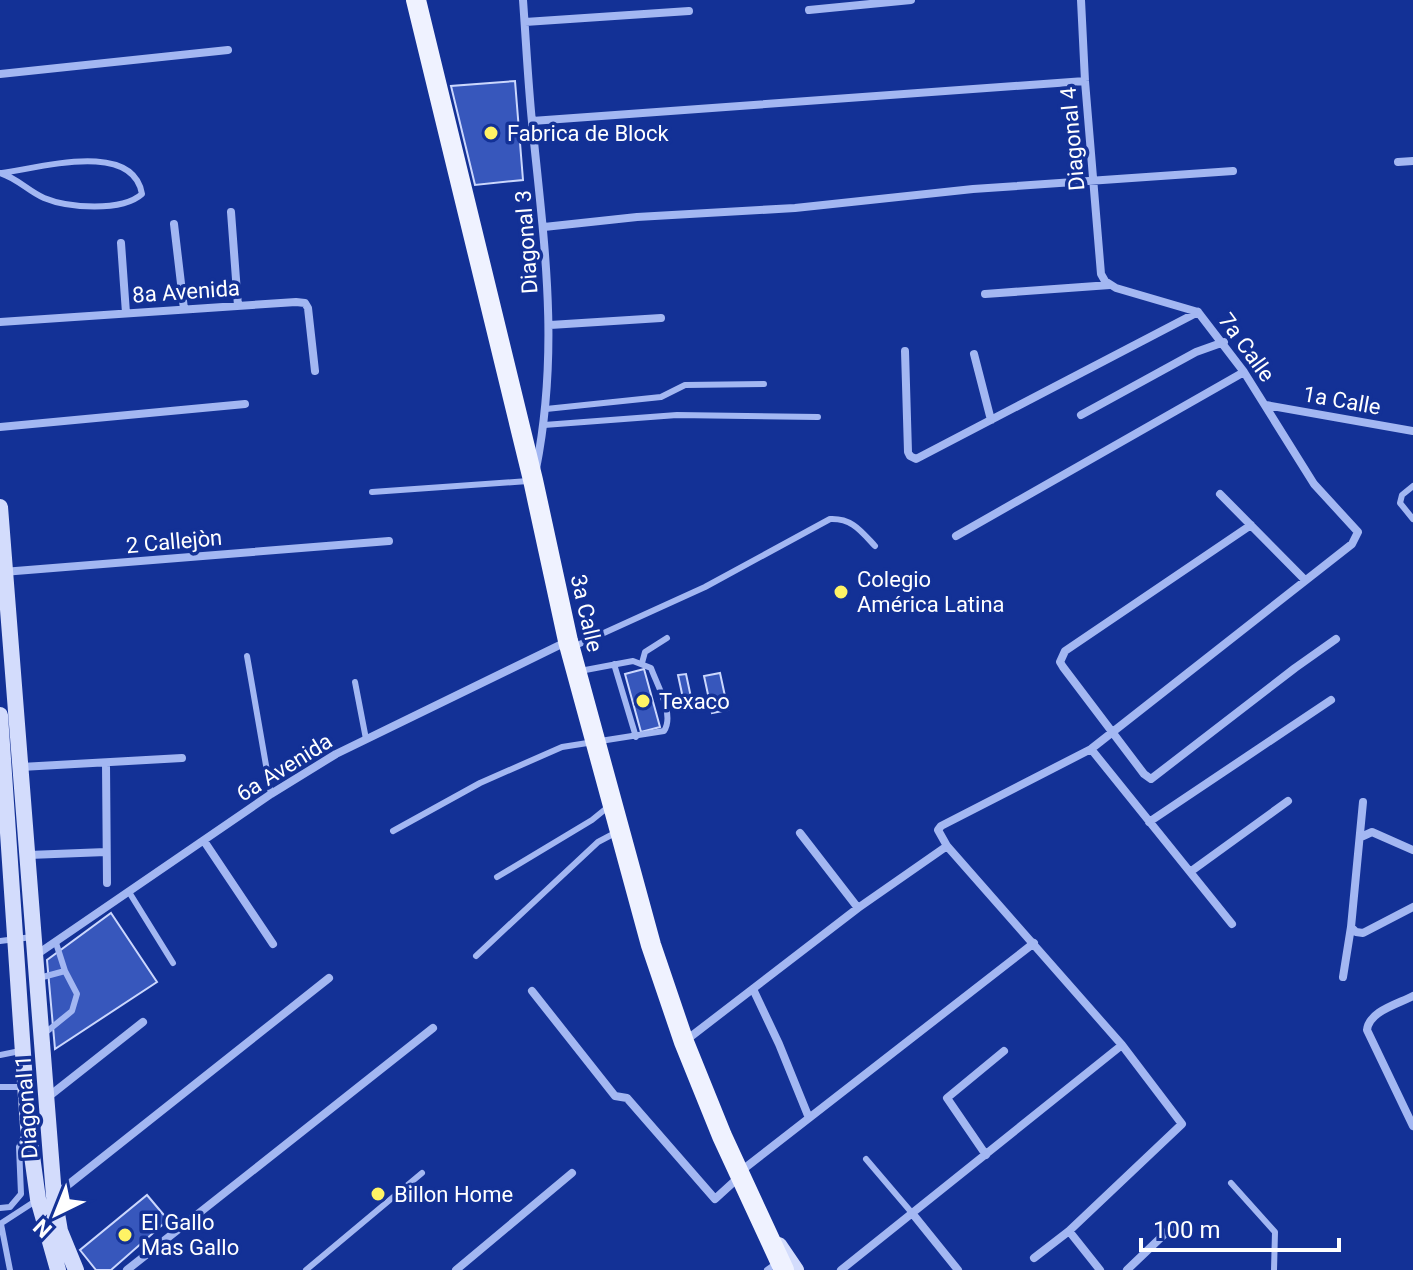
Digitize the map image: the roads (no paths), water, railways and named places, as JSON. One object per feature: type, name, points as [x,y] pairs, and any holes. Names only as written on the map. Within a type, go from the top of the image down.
[{"type":"main road","name":"3a Calle","points":[[416,0],[533,480],[569,645],[618,832],[684,1042],[762,1227],[775,1269]]},
{"type":"main road","name":"Diagonal 1","points":[[0,507],[4,609],[29,855],[47,1097],[46,1198],[76,1270]]},
{"type":"main road","name":"Diagonal 1","points":[[0,715],[8,940],[23,1051],[28,1127],[46,1198],[58,1270]]},
{"type":"main road","name":"3a Calle","points":[[762,1227],[785,1252],[796,1270]]},
{"type":"street","name":"Diagonal 3","points":[[523,0],[550,325],[546,409],[533,480]]},
{"type":"street","points":[[809,10],[911,0]]},
{"type":"street","name":"Diagonal 4","points":[[1081,0],[1101,274],[1111,285]]},
{"type":"street","points":[[525,22],[689,11]]},
{"type":"street","points":[[0,74],[228,50]]},
{"type":"street","points":[[532,121],[1085,81]]},
{"type":"street","points":[[1398,162],[1413,161]]},
{"type":"street","points":[[544,227],[637,217],[795,208],[973,189],[1233,171]]},
{"type":"street","points":[[231,212],[238,306]]},
{"type":"street","points":[[174,224],[184,309]]},
{"type":"street","points":[[121,243],[126,313]]},
{"type":"street","points":[[985,294],[1111,285],[1198,312]]},
{"type":"street","name":"8a Avenida","points":[[0,322],[305,303],[315,371]]},
{"type":"street","points":[[905,351],[910,456],[916,459],[1198,312]]},
{"type":"street","name":"7a Calle","points":[[1198,312],[1224,342],[1314,484],[1358,532],[1352,544],[1305,580]]},
{"type":"street","points":[[550,325],[661,318]]},
{"type":"street","points":[[1081,415],[1206,347],[1224,342]]},
{"type":"street","points":[[974,354],[991,420]]},
{"type":"street","points":[[956,536],[1244,372]]},
{"type":"street","points":[[0,427],[245,404]]},
{"type":"street","name":"1a Calle","points":[[1266,405],[1413,431]]},
{"type":"street","points":[[1034,1258],[1069,1231],[1182,1124],[1122,1045],[947,846],[938,835],[938,830],[1091,749],[1305,580],[1220,494]]},
{"type":"street","points":[[1251,525],[1061,655],[1063,667],[1144,774],[1151,779],[1336,639]]},
{"type":"street","points":[[3,572],[389,541]]},
{"type":"street","name":"6a Avenida","points":[[36,955],[271,794],[336,754],[569,645]]},
{"type":"street","points":[[1149,822],[1331,700]]},
{"type":"street","points":[[1091,749],[1232,924]]},
{"type":"street","points":[[21,767],[182,758]]},
{"type":"street","points":[[106,764],[107,883]]},
{"type":"street","points":[[1190,872],[1288,801]]},
{"type":"street","points":[[1343,977],[1363,802]]},
{"type":"street","points":[[1361,837],[1372,832],[1413,850]]},
{"type":"street","points":[[800,833],[858,908]]},
{"type":"street","points":[[204,841],[273,944]]},
{"type":"street","points":[[684,1042],[858,908],[947,846]]},
{"type":"street","points":[[29,855],[106,852]]},
{"type":"street","points":[[1351,927],[1363,933],[1413,907]]},
{"type":"street","points":[[532,991],[615,1096],[627,1098],[715,1199],[739,1174],[1034,943]]},
{"type":"street","points":[[46,1198],[329,978]]},
{"type":"street","points":[[753,989],[809,1118]]},
{"type":"street","points":[[1413,996],[1375,1015],[1367,1030],[1413,1125]]},
{"type":"street","points":[[47,1097],[143,1022]]},
{"type":"street","points":[[127,1270],[433,1028]]},
{"type":"street","points":[[841,1270],[1122,1045]]},
{"type":"street","points":[[986,1155],[947,1098],[1004,1051]]},
{"type":"street","points":[[456,1270],[572,1173]]},
{"type":"street","points":[[912,1213],[958,1270]]},
{"type":"street","points":[[1127,1270],[1174,1225]]},
{"type":"street","points":[[1069,1231],[1100,1270]]},
{"type":"lane","points":[[88,161],[114,163],[125,167],[136,178],[142,194],[134,201],[112,205],[67,206],[40,197],[13,177],[1,173],[88,161]]},
{"type":"lane","points":[[546,409],[661,397],[685,385],[764,384]]},
{"type":"lane","points":[[544,425],[677,415],[818,417]]},
{"type":"lane","points":[[372,492],[533,480]]},
{"type":"lane","points":[[1413,486],[1402,495],[1400,503],[1413,519]]},
{"type":"lane","points":[[569,645],[705,587],[830,519],[843,518],[875,546]]},
{"type":"lane","points":[[642,663],[645,652],[667,638]]},
{"type":"lane","points":[[247,656],[271,794]]},
{"type":"lane","points":[[393,831],[480,783],[562,747],[636,737],[664,731],[668,725],[651,668],[633,661],[577,671]]},
{"type":"lane","points":[[614,664],[636,737]]},
{"type":"lane","points":[[355,682],[366,739]]},
{"type":"lane","points":[[497,877],[592,820],[611,805]]},
{"type":"lane","points":[[476,956],[598,842],[618,832]]},
{"type":"lane","points":[[129,892],[173,963]]},
{"type":"lane","points":[[8,940],[35,936]]},
{"type":"lane","points":[[42,1035],[72,1011],[76,1004],[77,994],[56,943]]},
{"type":"lane","points":[[38,978],[65,971]]},
{"type":"lane","points":[[0,1055],[23,1051]]},
{"type":"lane","points":[[0,1087],[25,1087]]},
{"type":"lane","points":[[0,1208],[10,1207],[21,1194],[19,1147],[28,1127]]},
{"type":"lane","points":[[866,1159],[912,1213]]},
{"type":"lane","points":[[306,1270],[422,1173]]},
{"type":"lane","points":[[1231,1183],[1275,1232],[1274,1270]]},
{"type":"lane","points":[[10,1270],[1,1224],[46,1198]]},
{"type":"place","name":"Fabrica de Block","points":[[491,133]]},
{"type":"place","name":"Colegio América Latina","points":[[841,592]]},
{"type":"place","name":"Texaco","points":[[643,701]]},
{"type":"place","name":"Billon Home","points":[[378,1194]]},
{"type":"place","name":"El Gallo Mas Gallo","points":[[125,1235]]}]
